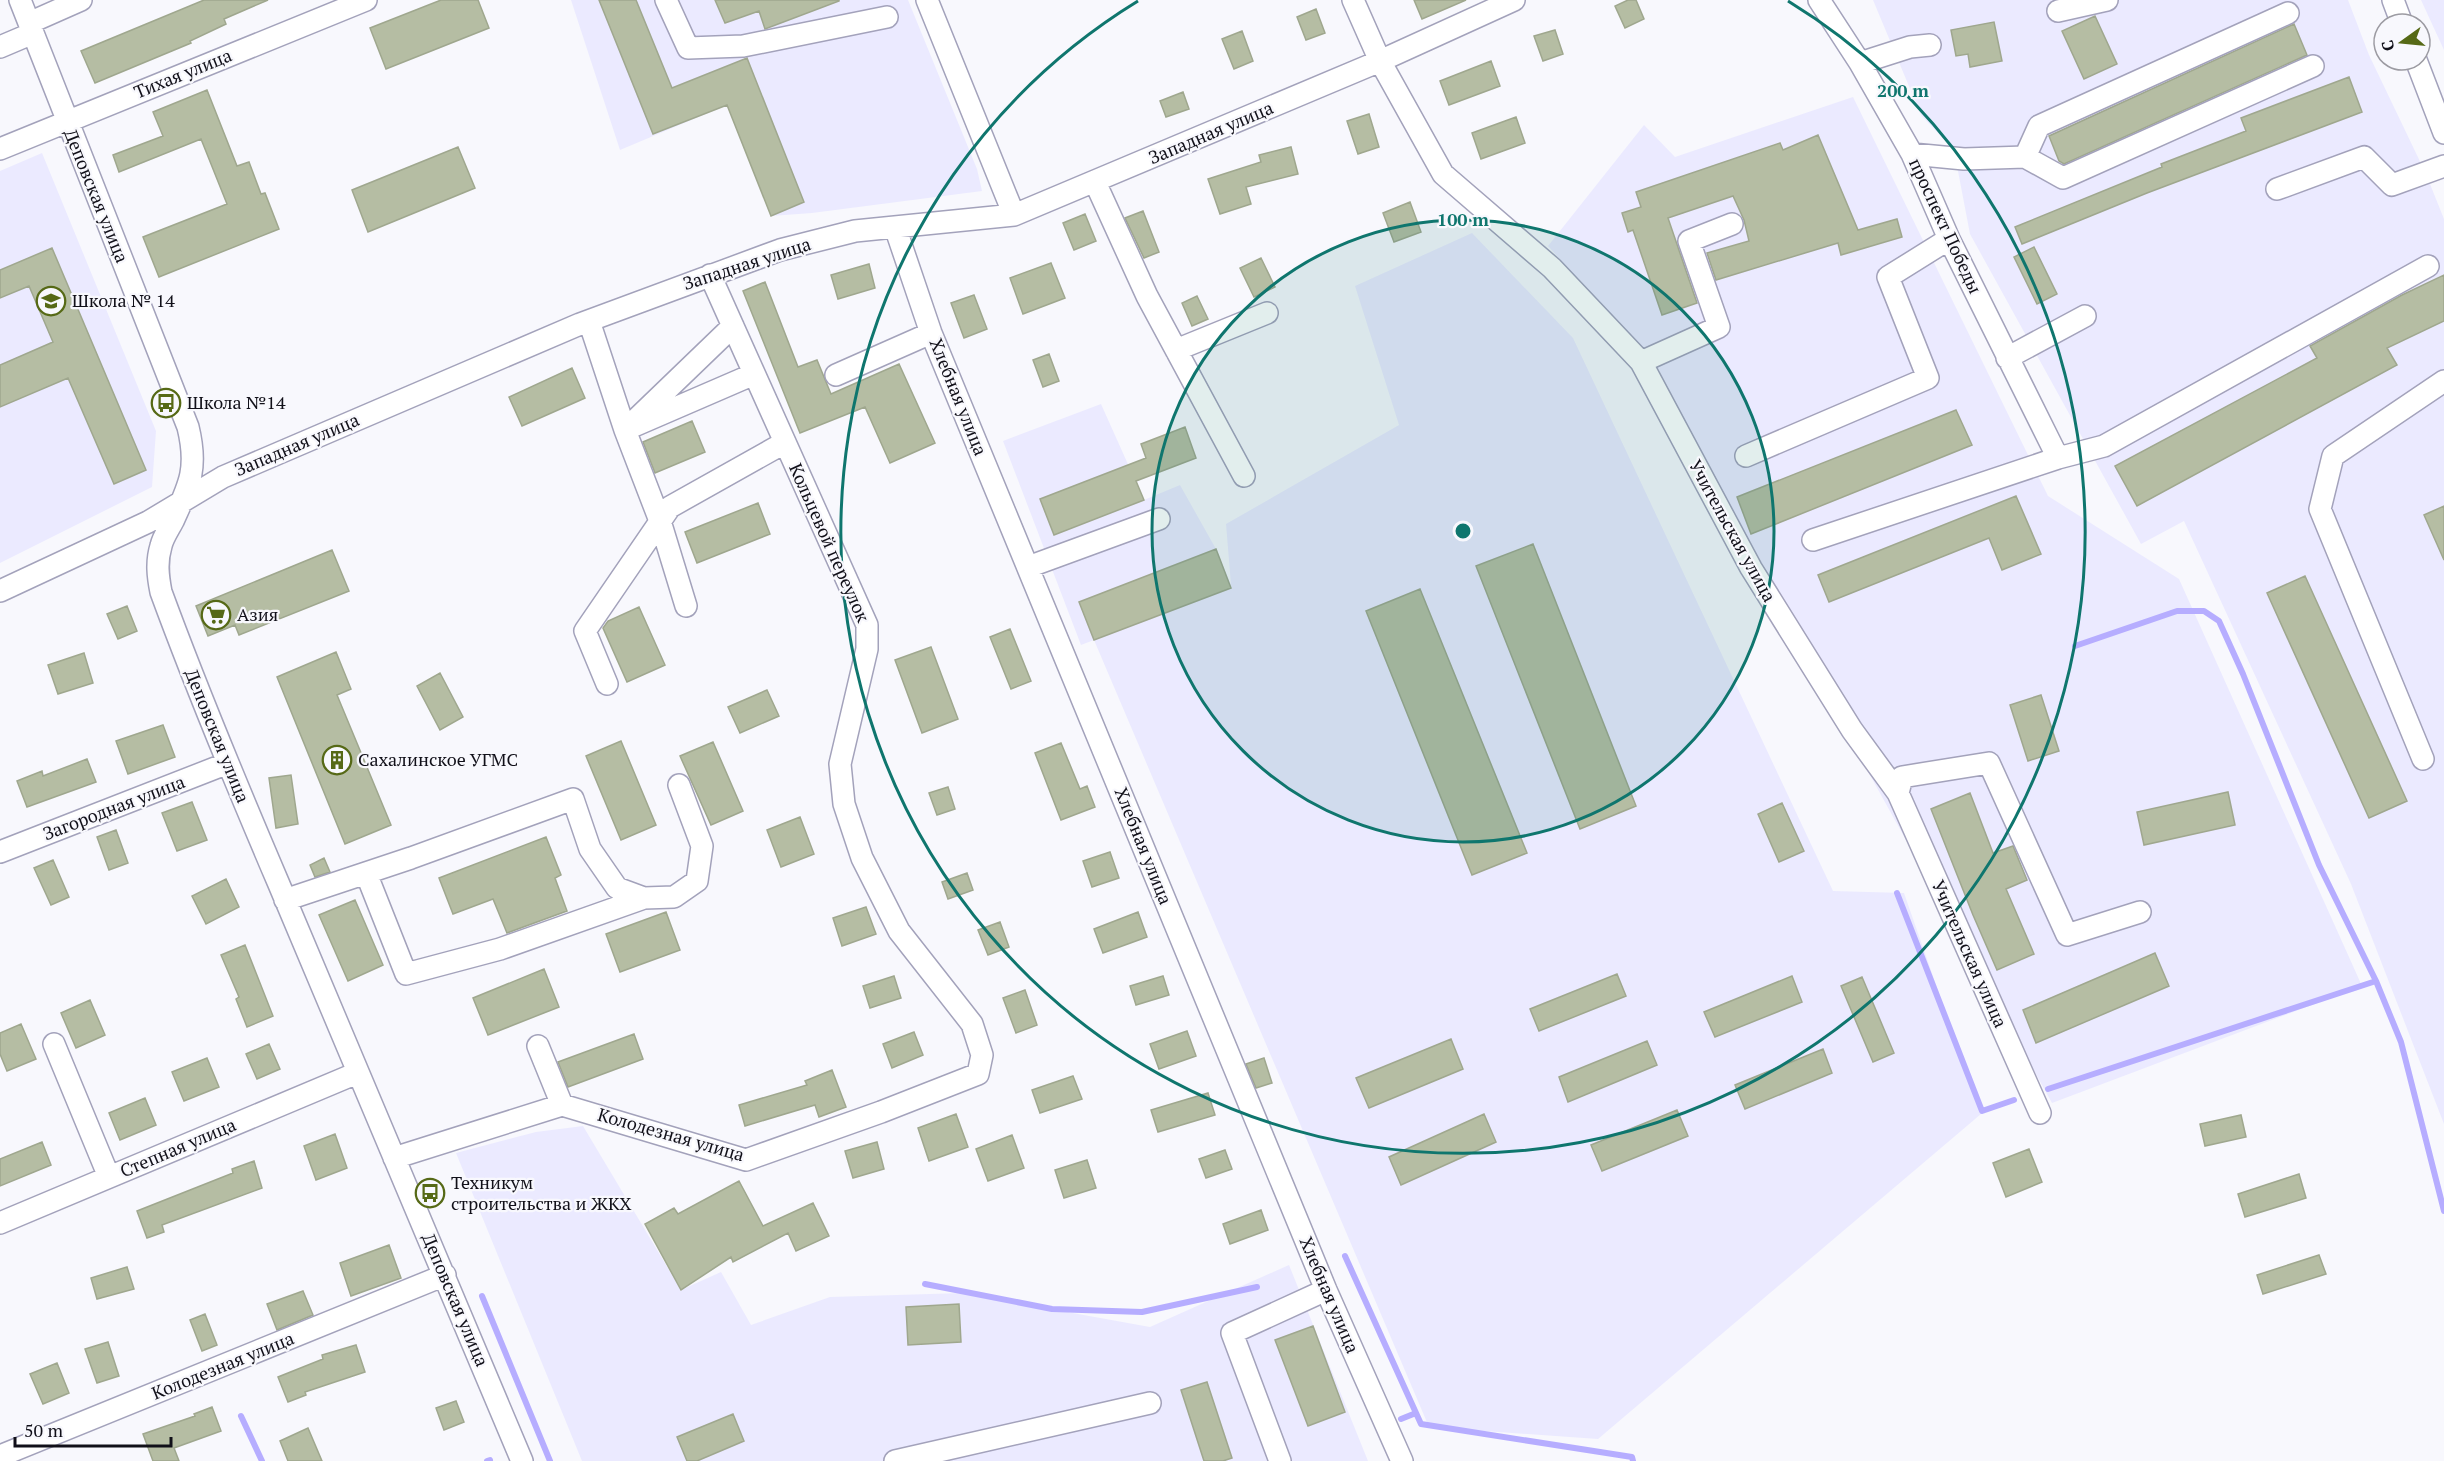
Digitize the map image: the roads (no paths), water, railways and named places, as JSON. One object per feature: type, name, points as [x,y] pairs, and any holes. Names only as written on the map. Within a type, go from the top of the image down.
[{"type":"street","name":"Деповская улица","points":[[20,0],[66,122],[188,427],[194,450],[193,470],[183,499],[161,545],[157,569],[161,592],[228,764],[357,1073],[446,1275],[522,1461]]},
{"type":"street","name":"Тихая улица","points":[[0,149],[366,0]]},
{"type":"street","points":[[666,0],[688,48],[743,46],[887,17]]},
{"type":"street","points":[[927,0],[1014,215]]},
{"type":"street","name":"Учительская улица","points":[[1353,0],[1380,62],[1443,174],[1552,268],[1641,362],[1751,568],[1852,730],[1898,793],[2040,1113]]},
{"type":"street","name":"Западная улица","points":[[0,591],[148,522],[223,477],[589,321],[780,250],[855,231],[1014,215],[1380,62],[1514,0]]},
{"type":"street","name":"проспект Победы","points":[[1819,0],[1860,63],[1912,154],[1949,239],[2058,458]]},
{"type":"street","points":[[2058,11],[2107,0]]},
{"type":"street","points":[[0,47],[74,1]]},
{"type":"street","points":[[2025,157],[2039,126],[2288,14]]},
{"type":"street","points":[[1860,63],[1910,47],[1930,45]]},
{"type":"street","points":[[1912,154],[1964,159],[2025,157],[2063,178],[2313,66]]},
{"type":"street","points":[[2424,72],[2437,91],[2444,133]]},
{"type":"street","points":[[2277,189],[2364,157],[2392,185],[2444,166]]},
{"type":"street","points":[[1095,182],[1147,296],[1244,476]]},
{"type":"street","points":[[1641,362],[1719,327],[1689,241],[1732,224]]},
{"type":"street","name":"Хлебная улица","points":[[896,227],[932,333],[1326,1290],[1402,1461]]},
{"type":"street","points":[[1746,456],[1928,378],[1888,277],[1949,239]]},
{"type":"street","points":[[1813,540],[2058,458],[2104,446],[2428,266]]},
{"type":"street","name":"Кольцевой переулок","points":[[710,275],[867,626],[867,649],[840,764],[844,804],[862,858],[899,931],[972,1024],[982,1055],[978,1074]]},
{"type":"street","points":[[1176,350],[1267,313]]},
{"type":"street","points":[[2007,357],[2085,316]]},
{"type":"street","points":[[589,321],[625,430],[660,521],[686,606]]},
{"type":"street","points":[[625,430],[733,326]]},
{"type":"street","points":[[836,375],[932,333]]},
{"type":"street","points":[[625,430],[754,374]]},
{"type":"street","points":[[2423,759],[2320,509],[2333,456],[2444,381]]},
{"type":"street","points":[[607,684],[585,631],[670,507],[784,443]]},
{"type":"street","points":[[1029,567],[1159,519]]},
{"type":"street","points":[[1898,793],[1902,777],[1989,763],[2067,935],[2140,912]]},
{"type":"street","name":"Загородная улица","points":[[0,852],[228,764]]},
{"type":"street","points":[[366,873],[405,974],[500,949],[644,898],[674,897],[697,881],[702,846],[679,785]]},
{"type":"street","points":[[285,900],[573,799],[590,849],[617,888],[644,898]]},
{"type":"street","points":[[54,1044],[109,1177]]},
{"type":"street","points":[[394,1158],[562,1105],[538,1046]]},
{"type":"street","name":"Степная улица","points":[[0,1223],[357,1073]]},
{"type":"street","name":"Колодезная улица","points":[[562,1105],[746,1160],[881,1112],[978,1074]]},
{"type":"street","name":"Колодезная улица","points":[[0,1456],[446,1275]]},
{"type":"street","points":[[1280,1461],[1232,1333],[1326,1290]]},
{"type":"street","points":[[895,1461],[1150,1403]]},
{"type":"waterway","points":[[2075,646],[2177,611],[2204,611],[2219,621],[2243,674],[2319,865],[2376,981],[2401,1042],[2444,1211]]},
{"type":"waterway","points":[[1897,893],[1982,1111],[2014,1100]]},
{"type":"waterway","points":[[2048,1089],[2376,981]]},
{"type":"waterway","points":[[1345,1256],[1421,1424],[1632,1457],[1633,1461]]},
{"type":"waterway","points":[[925,1284],[1052,1309],[1142,1312],[1257,1287]]},
{"type":"waterway","points":[[482,1296],[550,1461]]},
{"type":"waterway","points":[[1401,1419],[1416,1413]]},
{"type":"waterway","points":[[241,1416],[262,1461]]},
{"type":"place","name":"Школа № 14","points":[[51,301]]},
{"type":"place","name":"Школа №14","points":[[166,403]]},
{"type":"place","name":"Азия","points":[[216,615]]},
{"type":"place","name":"Сахалинское УГМС","points":[[337,760]]},
{"type":"place","name":"Техникум строительства и ЖКХ","points":[[430,1193]]}]
